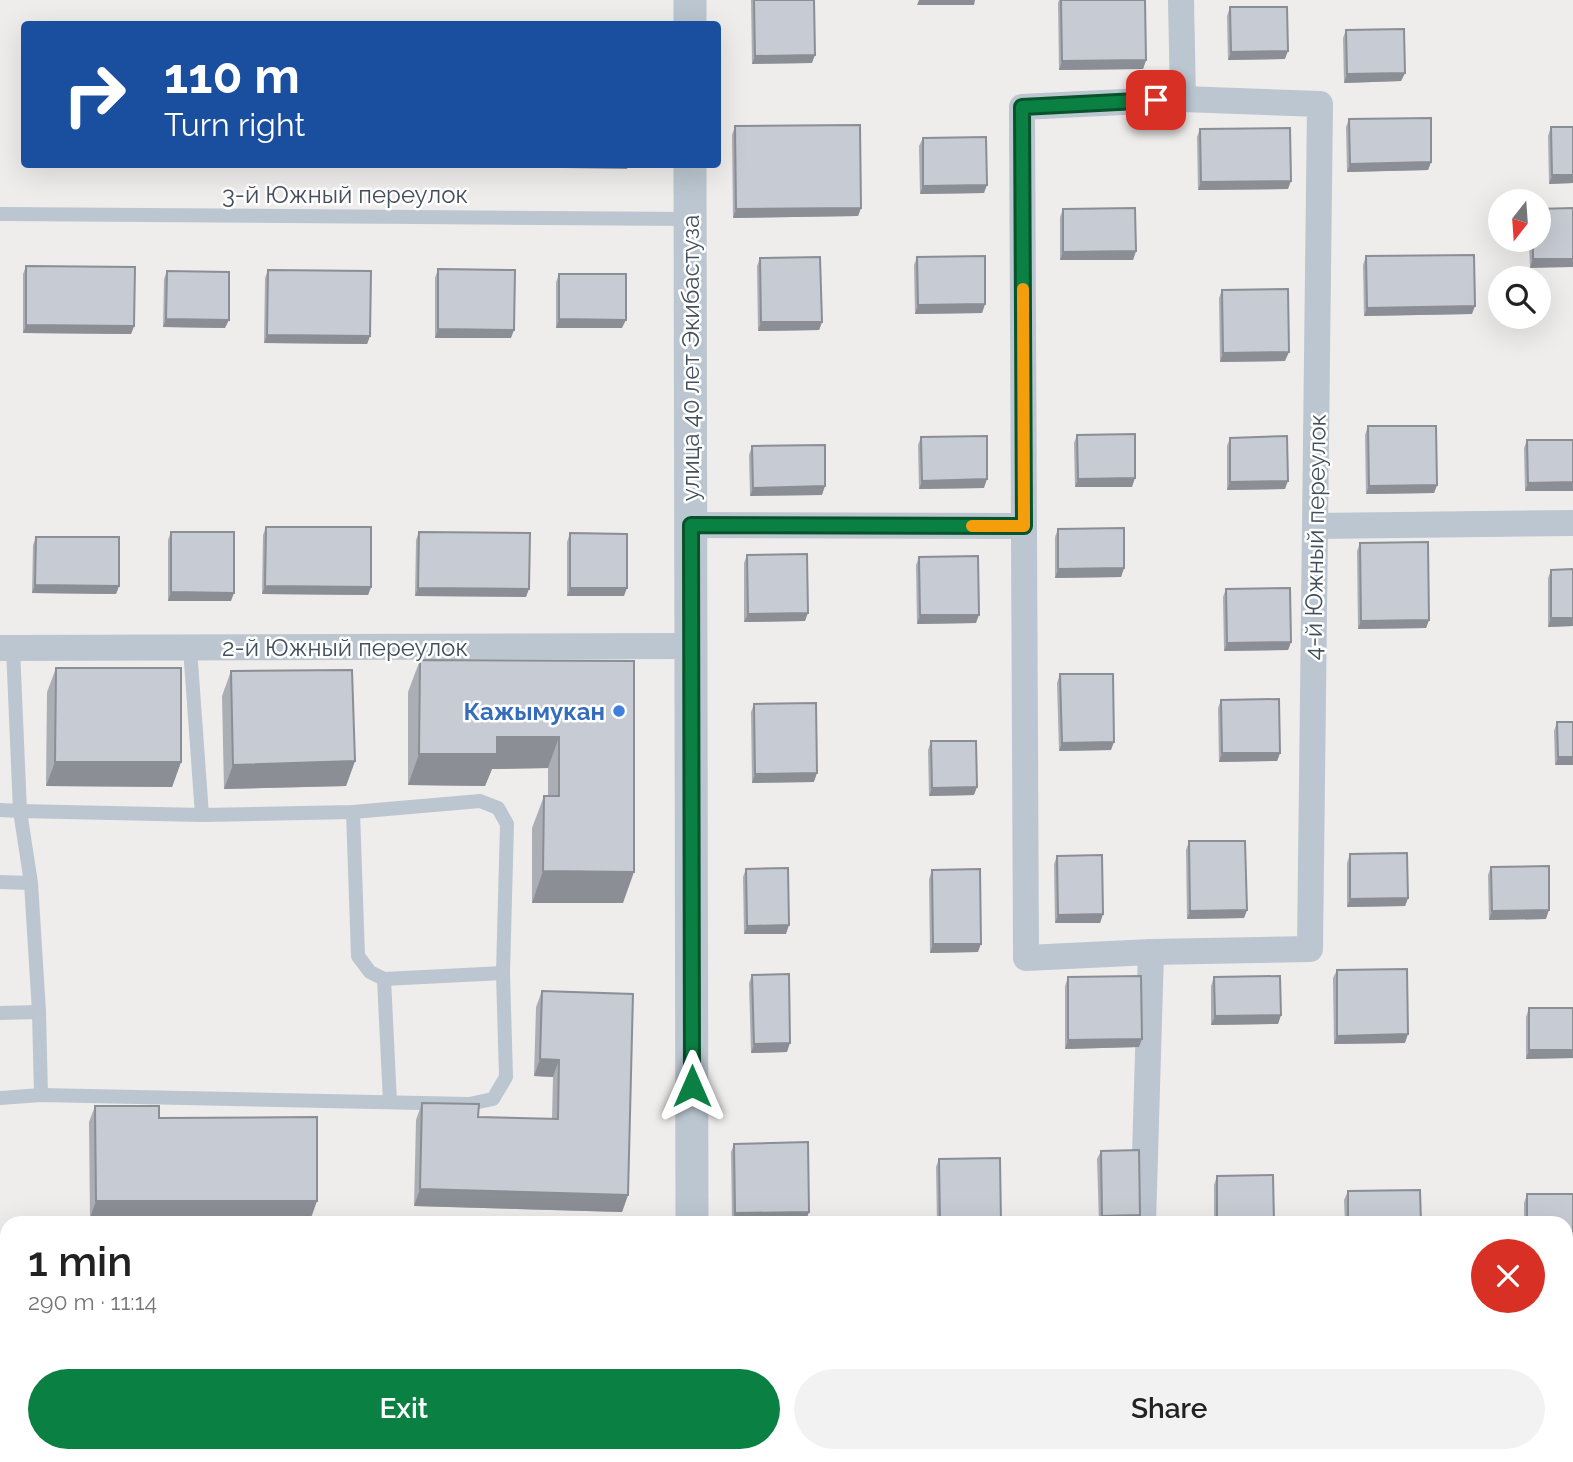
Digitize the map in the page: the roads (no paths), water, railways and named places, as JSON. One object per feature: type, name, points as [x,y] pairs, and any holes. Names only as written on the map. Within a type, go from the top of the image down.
[{"type":"street","points":[[690,0],[690,21]]},
{"type":"street","points":[[1181,0],[1183,99]]},
{"type":"street","name":"4-й Южный переулок","points":[[1183,99],[1320,104],[1310,948],[1026,958],[1022,107],[1183,99]]},
{"type":"street","name":"улица 40 лет Экибастуза","points":[[690,168],[692,1216]]},
{"type":"street","points":[[1315,526],[1573,523]]},
{"type":"street","points":[[691,525],[1024,526]]},
{"type":"street","name":"2-й Южный переулок","points":[[6,648],[691,646]]},
{"type":"street","points":[[1143,1216],[1152,952]]},
{"type":"lane","name":"3-й Южный переулок","points":[[0,214],[690,219]]},
{"type":"lane","points":[[6,648],[20,811],[31,884],[41,1095]]},
{"type":"lane","points":[[190,648],[202,815]]},
{"type":"lane","points":[[0,810],[202,815],[353,812],[480,801],[498,808],[507,824],[503,974],[506,1077],[493,1099],[469,1104],[41,1095],[0,1098]]},
{"type":"lane","points":[[353,812],[358,956],[370,972],[384,979],[503,974]]},
{"type":"lane","points":[[0,882],[31,884]]},
{"type":"lane","points":[[384,979],[390,1102]]},
{"type":"lane","points":[[0,1013],[39,1012]]},
{"type":"place","name":"Кажымукан","points":[[619,711]]}]
